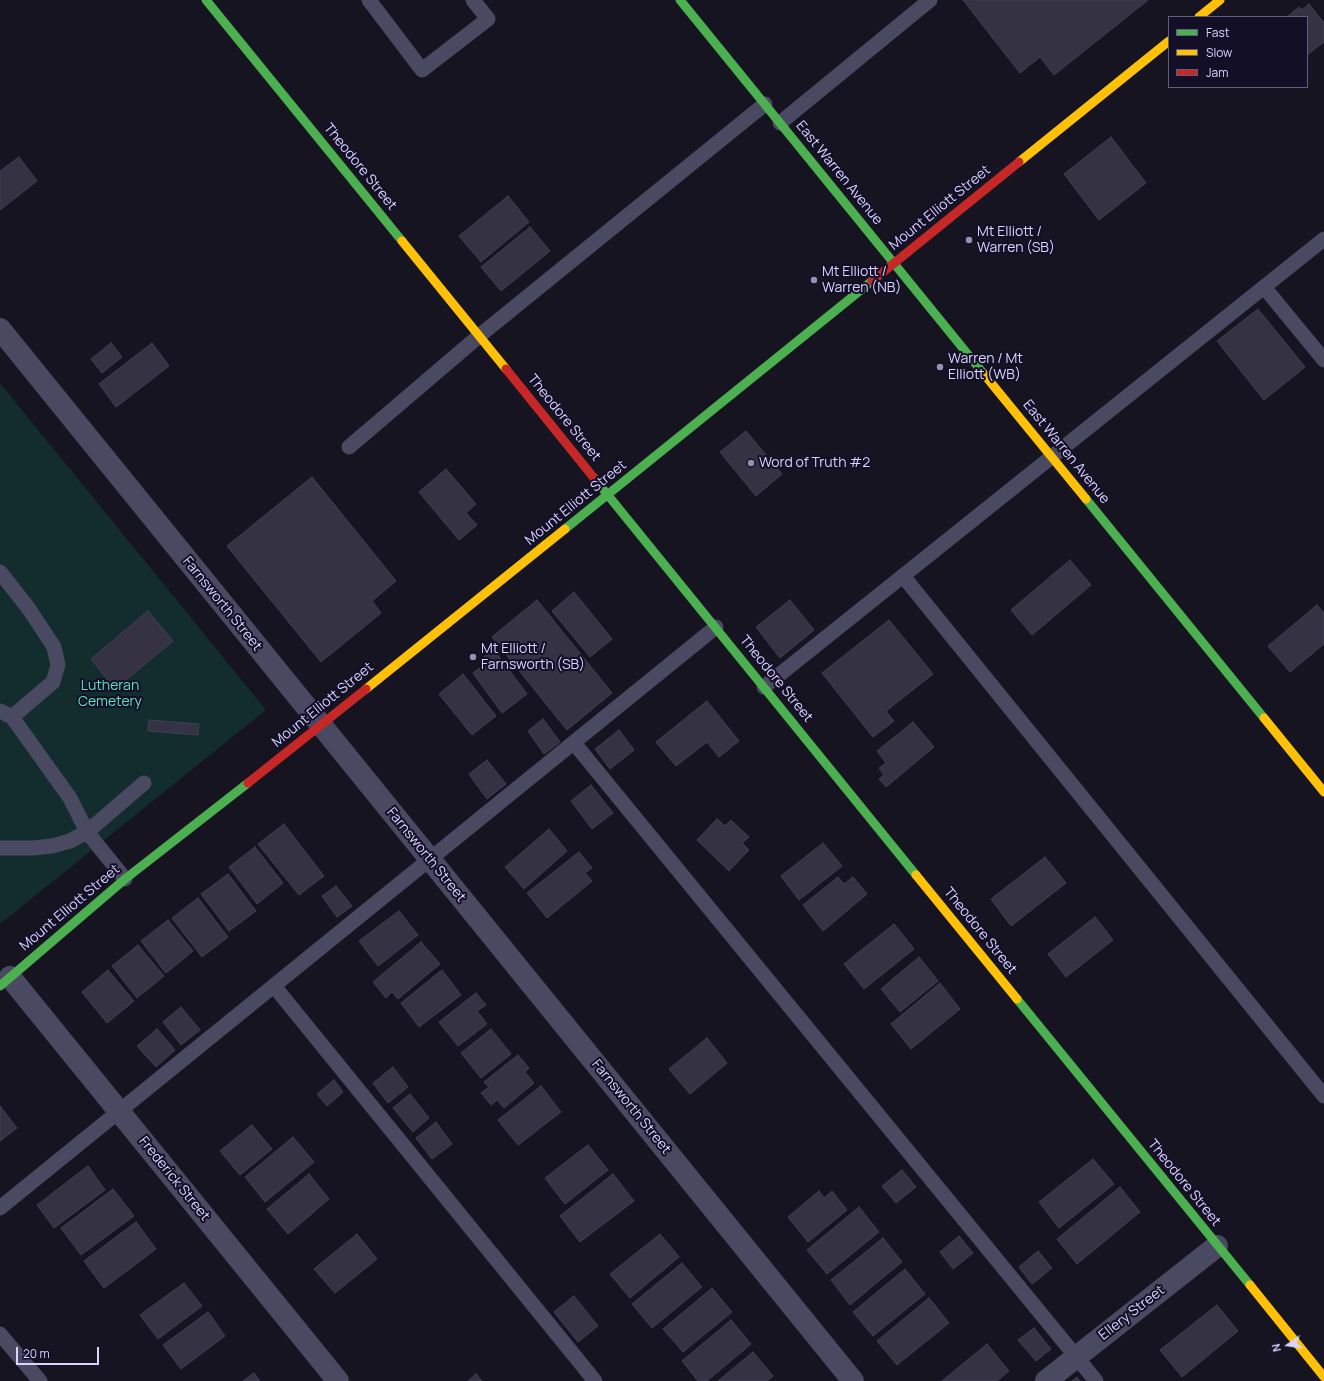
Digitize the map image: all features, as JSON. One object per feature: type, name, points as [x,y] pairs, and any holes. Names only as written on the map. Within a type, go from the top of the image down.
[{"type":"main road","name":"Theodore Street","points":[[206,0],[1324,1377]]},
{"type":"main road","name":"East Warren Avenue","points":[[680,0],[1324,792]]},
{"type":"main road","points":[[1200,16],[1220,0]]},
{"type":"main road","name":"Mount Elliott Street","points":[[5,981],[125,880],[321,726],[1168,42]]},
{"type":"street","name":"Farnsworth Street","points":[[0,329],[853,1381]]},
{"type":"street","name":"Frederick Street","points":[[5,981],[119,1111],[338,1381]]},
{"type":"street","name":"Ellery Street","points":[[1046,1381],[1217,1246]]},
{"type":"lane","points":[[368,0],[422,70],[488,19],[473,0]]},
{"type":"lane","points":[[780,123],[930,0]]},
{"type":"lane","points":[[349,447],[479,336],[765,104]]},
{"type":"lane","points":[[764,687],[1324,239]]},
{"type":"lane","points":[[1264,287],[1324,360]]},
{"type":"lane","points":[[0,572],[29,609],[54,647],[58,665],[53,682],[6,714],[70,798],[87,832],[125,880]]},
{"type":"lane","points":[[903,576],[1324,1096]]},
{"type":"lane","points":[[0,1208],[716,627]]},
{"type":"lane","points":[[574,743],[1096,1381]]},
{"type":"lane","points":[[0,848],[33,848],[52,846],[70,841],[87,832],[144,783]]},
{"type":"lane","points":[[274,986],[595,1381]]},
{"type":"lane","points":[[0,1334],[40,1381]]},
{"type":"green space","name":"Lutheran Cemetery","points":[[0,383],[266,710],[0,924]]},
{"type":"building","points":[[963,0],[1148,0],[1054,75],[1040,57],[1020,73]]},
{"type":"building","points":[[1309,4],[1324,23],[1324,42],[1308,54],[1308,16],[1288,16],[1299,7],[1302,10]]},
{"type":"building","points":[[1111,137],[1146,183],[1099,220],[1064,174]]},
{"type":"building","points":[[19,157],[37,181],[0,210],[0,171]]},
{"type":"building","points":[[508,196],[529,222],[481,262],[459,236]]},
{"type":"building","points":[[530,227],[550,251],[501,291],[481,267]]},
{"type":"building","points":[[1258,309],[1305,367],[1264,400],[1217,341]]},
{"type":"building","points":[[111,343],[122,357],[102,373],[91,359]]},
{"type":"building","points":[[152,343],[169,366],[116,407],[99,384]]},
{"type":"building","name":"Word of Truth #2","points":[[746,431],[782,474],[756,496],[720,452]]},
{"type":"building","points":[[446,469],[476,504],[466,513],[477,525],[459,540],[419,492]]},
{"type":"building","points":[[312,477],[396,581],[372,601],[381,613],[321,662],[227,546]]},
{"type":"building","points":[[1070,560],[1091,585],[1032,635],[1011,610]]},
{"type":"building","points":[[574,592],[612,639],[590,657],[552,611]]},
{"type":"building","points":[[537,600],[612,693],[567,730],[492,637]]},
{"type":"building","points":[[790,600],[814,630],[780,658],[756,627]]},
{"type":"building","points":[[1317,605],[1324,613],[1324,644],[1290,672],[1268,646]]},
{"type":"building","points":[[148,611],[173,641],[115,689],[91,659]]},
{"type":"building","points":[[889,620],[933,674],[886,711],[894,721],[873,737],[822,673]]},
{"type":"building","points":[[494,650],[527,694],[502,713],[473,673],[485,664],[481,659]]},
{"type":"building","points":[[463,674],[496,716],[472,735],[439,694]]},
{"type":"building","points":[[707,701],[739,741],[719,757],[707,742],[676,766],[656,742]]},
{"type":"building","points":[[543,719],[560,742],[544,754],[528,731]]},
{"type":"building","points":[[149,720],[199,724],[198,735],[148,731]]},
{"type":"building","points":[[913,722],[934,747],[886,787],[879,779],[884,775],[879,768],[886,763],[877,751]]},
{"type":"building","points":[[619,730],[634,750],[610,769],[595,749]]},
{"type":"building","points":[[487,760],[506,784],[487,799],[469,774]]},
{"type":"building","points":[[591,785],[613,813],[592,829],[571,801]]},
{"type":"building","points":[[717,819],[725,826],[731,820],[749,837],[742,843],[749,850],[729,871],[697,840]]},
{"type":"building","points":[[284,824],[324,876],[299,895],[258,844]]},
{"type":"building","points":[[549,829],[567,851],[524,889],[505,867]]},
{"type":"building","points":[[823,843],[842,866],[799,900],[781,876]]},
{"type":"building","points":[[255,847],[283,883],[257,904],[229,867]]},
{"type":"building","points":[[579,852],[592,868],[585,873],[592,881],[547,918],[527,893]]},
{"type":"building","points":[[1045,857],[1066,883],[1011,926],[991,899]]},
{"type":"building","points":[[228,874],[256,911],[229,931],[201,894]]},
{"type":"building","points":[[838,877],[844,884],[853,877],[867,894],[823,931],[803,905]]},
{"type":"building","points":[[336,886],[352,906],[337,917],[322,896]]},
{"type":"building","points":[[198,898],[228,937],[202,957],[172,918]]},
{"type":"building","points":[[399,911],[418,935],[378,966],[359,941]]},
{"type":"building","points":[[1095,917],[1113,940],[1066,977],[1048,954]]},
{"type":"building","points":[[168,920],[193,951],[166,973],[141,941]]},
{"type":"building","points":[[894,924],[914,949],[864,989],[844,964]]},
{"type":"building","points":[[421,942],[440,964],[398,999],[392,992],[386,998],[373,982]]},
{"type":"building","points":[[138,945],[164,976],[137,998],[112,966]]},
{"type":"building","points":[[919,957],[938,981],[900,1012],[881,989]]},
{"type":"building","points":[[108,970],[134,1001],[107,1023],[82,992]]},
{"type":"building","points":[[442,970],[461,995],[419,1027],[401,1003]]},
{"type":"building","points":[[940,983],[960,1009],[911,1049],[891,1024]]},
{"type":"building","points":[[476,993],[486,1005],[477,1011],[487,1024],[458,1046],[439,1022]]},
{"type":"building","points":[[181,1007],[200,1030],[181,1045],[163,1022]]},
{"type":"building","points":[[157,1029],[175,1050],[156,1067],[137,1046]]},
{"type":"building","points":[[491,1029],[511,1054],[481,1078],[461,1053]]},
{"type":"building","points":[[707,1038],[727,1063],[690,1094],[669,1069]]},
{"type":"building","points":[[518,1055],[529,1068],[525,1072],[534,1083],[504,1108],[497,1100],[491,1105],[481,1093],[489,1087],[484,1082]]},
{"type":"building","points":[[393,1067],[408,1087],[388,1103],[373,1083]]},
{"type":"building","points":[[334,1080],[343,1092],[327,1106],[317,1094]]},
{"type":"building","points":[[541,1086],[561,1112],[518,1145],[498,1120]]},
{"type":"building","points":[[410,1094],[429,1118],[413,1132],[393,1108]]},
{"type":"building","points":[[0,1106],[17,1128],[0,1141]]},
{"type":"building","points":[[436,1122],[452,1144],[432,1159],[416,1138]]},
{"type":"building","points":[[252,1125],[272,1149],[240,1175],[220,1151]]},
{"type":"building","points":[[293,1137],[314,1162],[265,1202],[245,1177]]},
{"type":"building","points":[[588,1145],[608,1170],[565,1204],[545,1178]]},
{"type":"building","points":[[1093,1159],[1114,1184],[1059,1228],[1039,1202]]},
{"type":"building","points":[[88,1166],[105,1190],[54,1228],[37,1205]]},
{"type":"building","points":[[902,1170],[916,1187],[896,1203],[882,1186]]},
{"type":"building","points":[[309,1174],[329,1199],[288,1234],[267,1209]]},
{"type":"building","points":[[613,1174],[634,1201],[580,1242],[560,1216]]},
{"type":"building","points":[[1120,1187],[1140,1212],[1077,1264],[1057,1239]]},
{"type":"building","points":[[113,1189],[134,1216],[81,1255],[61,1228]]},
{"type":"building","points":[[819,1191],[824,1198],[832,1191],[847,1210],[808,1242],[788,1217]]},
{"type":"building","points":[[859,1207],[879,1232],[827,1274],[807,1250]]},
{"type":"building","points":[[136,1222],[156,1249],[104,1288],[84,1261]]},
{"type":"building","points":[[357,1234],[377,1259],[335,1293],[314,1269]]},
{"type":"building","points":[[660,1234],[679,1257],[630,1298],[610,1274]]},
{"type":"building","points":[[959,1236],[973,1253],[953,1269],[940,1252]]},
{"type":"building","points":[[883,1238],[902,1262],[850,1305],[831,1280]]},
{"type":"building","points":[[1038,1251],[1052,1268],[1032,1284],[1019,1267]]},
{"type":"building","points":[[682,1263],[702,1287],[652,1328],[632,1304]]},
{"type":"building","points":[[905,1269],[925,1294],[873,1336],[853,1312]]},
{"type":"building","points":[[184,1283],[202,1306],[158,1339],[140,1315]]},
{"type":"building","points":[[712,1288],[732,1312],[683,1352],[663,1329]]},
{"type":"building","points":[[574,1296],[598,1326],[578,1342],[554,1312]]},
{"type":"building","points":[[929,1298],[949,1323],[897,1365],[877,1341]]},
{"type":"building","points":[[1217,1305],[1238,1331],[1182,1377],[1160,1350]]},
{"type":"building","points":[[208,1312],[225,1336],[181,1369],[163,1345]]},
{"type":"building","points":[[731,1320],[751,1344],[707,1381],[698,1381],[682,1361]]},
{"type":"building","points":[[1034,1328],[1051,1349],[1036,1361],[1018,1340]]},
{"type":"building","points":[[987,1344],[1009,1371],[997,1381],[942,1381]]},
{"type":"building","points":[[753,1352],[773,1376],[767,1381],[718,1381]]},
{"type":"building","points":[[254,1373],[260,1381],[243,1381]]},
{"type":"building","points":[[476,1374],[482,1381],[468,1381]]},
{"type":"building","points":[[1077,1377],[1080,1381],[1072,1381]]},
{"type":"traffic: fast","points":[[206,0],[402,241]]},
{"type":"traffic: fast","points":[[680,0],[983,373]]},
{"type":"traffic: fast","points":[[565,529],[872,281]]},
{"type":"traffic: fast","points":[[594,478],[916,875]]},
{"type":"traffic: fast","points":[[1086,499],[1264,718]]},
{"type":"traffic: fast","points":[[0,986],[125,879],[248,783]]},
{"type":"traffic: fast","points":[[1017,999],[1250,1285]]},
{"type":"traffic: slow","points":[[1200,16],[1220,0]]},
{"type":"traffic: slow","points":[[1019,162],[1168,42]]},
{"type":"traffic: slow","points":[[402,241],[506,369]]},
{"type":"traffic: slow","points":[[983,373],[1086,499]]},
{"type":"traffic: slow","points":[[366,689],[565,529]]},
{"type":"traffic: slow","points":[[1264,718],[1324,792]]},
{"type":"traffic: slow","points":[[916,875],[1017,999]]},
{"type":"traffic: slow","points":[[1250,1285],[1324,1377]]},
{"type":"traffic: jam","points":[[872,281],[1019,162]]},
{"type":"traffic: jam","points":[[506,369],[594,478]]},
{"type":"traffic: jam","points":[[248,783],[366,689]]},
{"type":"place","name":"Mt Elliott / Warren (SB)","points":[[969,240]]},
{"type":"place","name":"Mt Elliott / Warren (NB)","points":[[814,280]]},
{"type":"place","name":"Warren / Mt Elliott (WB)","points":[[940,367]]},
{"type":"place","name":"Word of Truth #2","points":[[751,463]]},
{"type":"place","name":"Mt Elliott / Farnsworth (SB)","points":[[473,657]]}]
